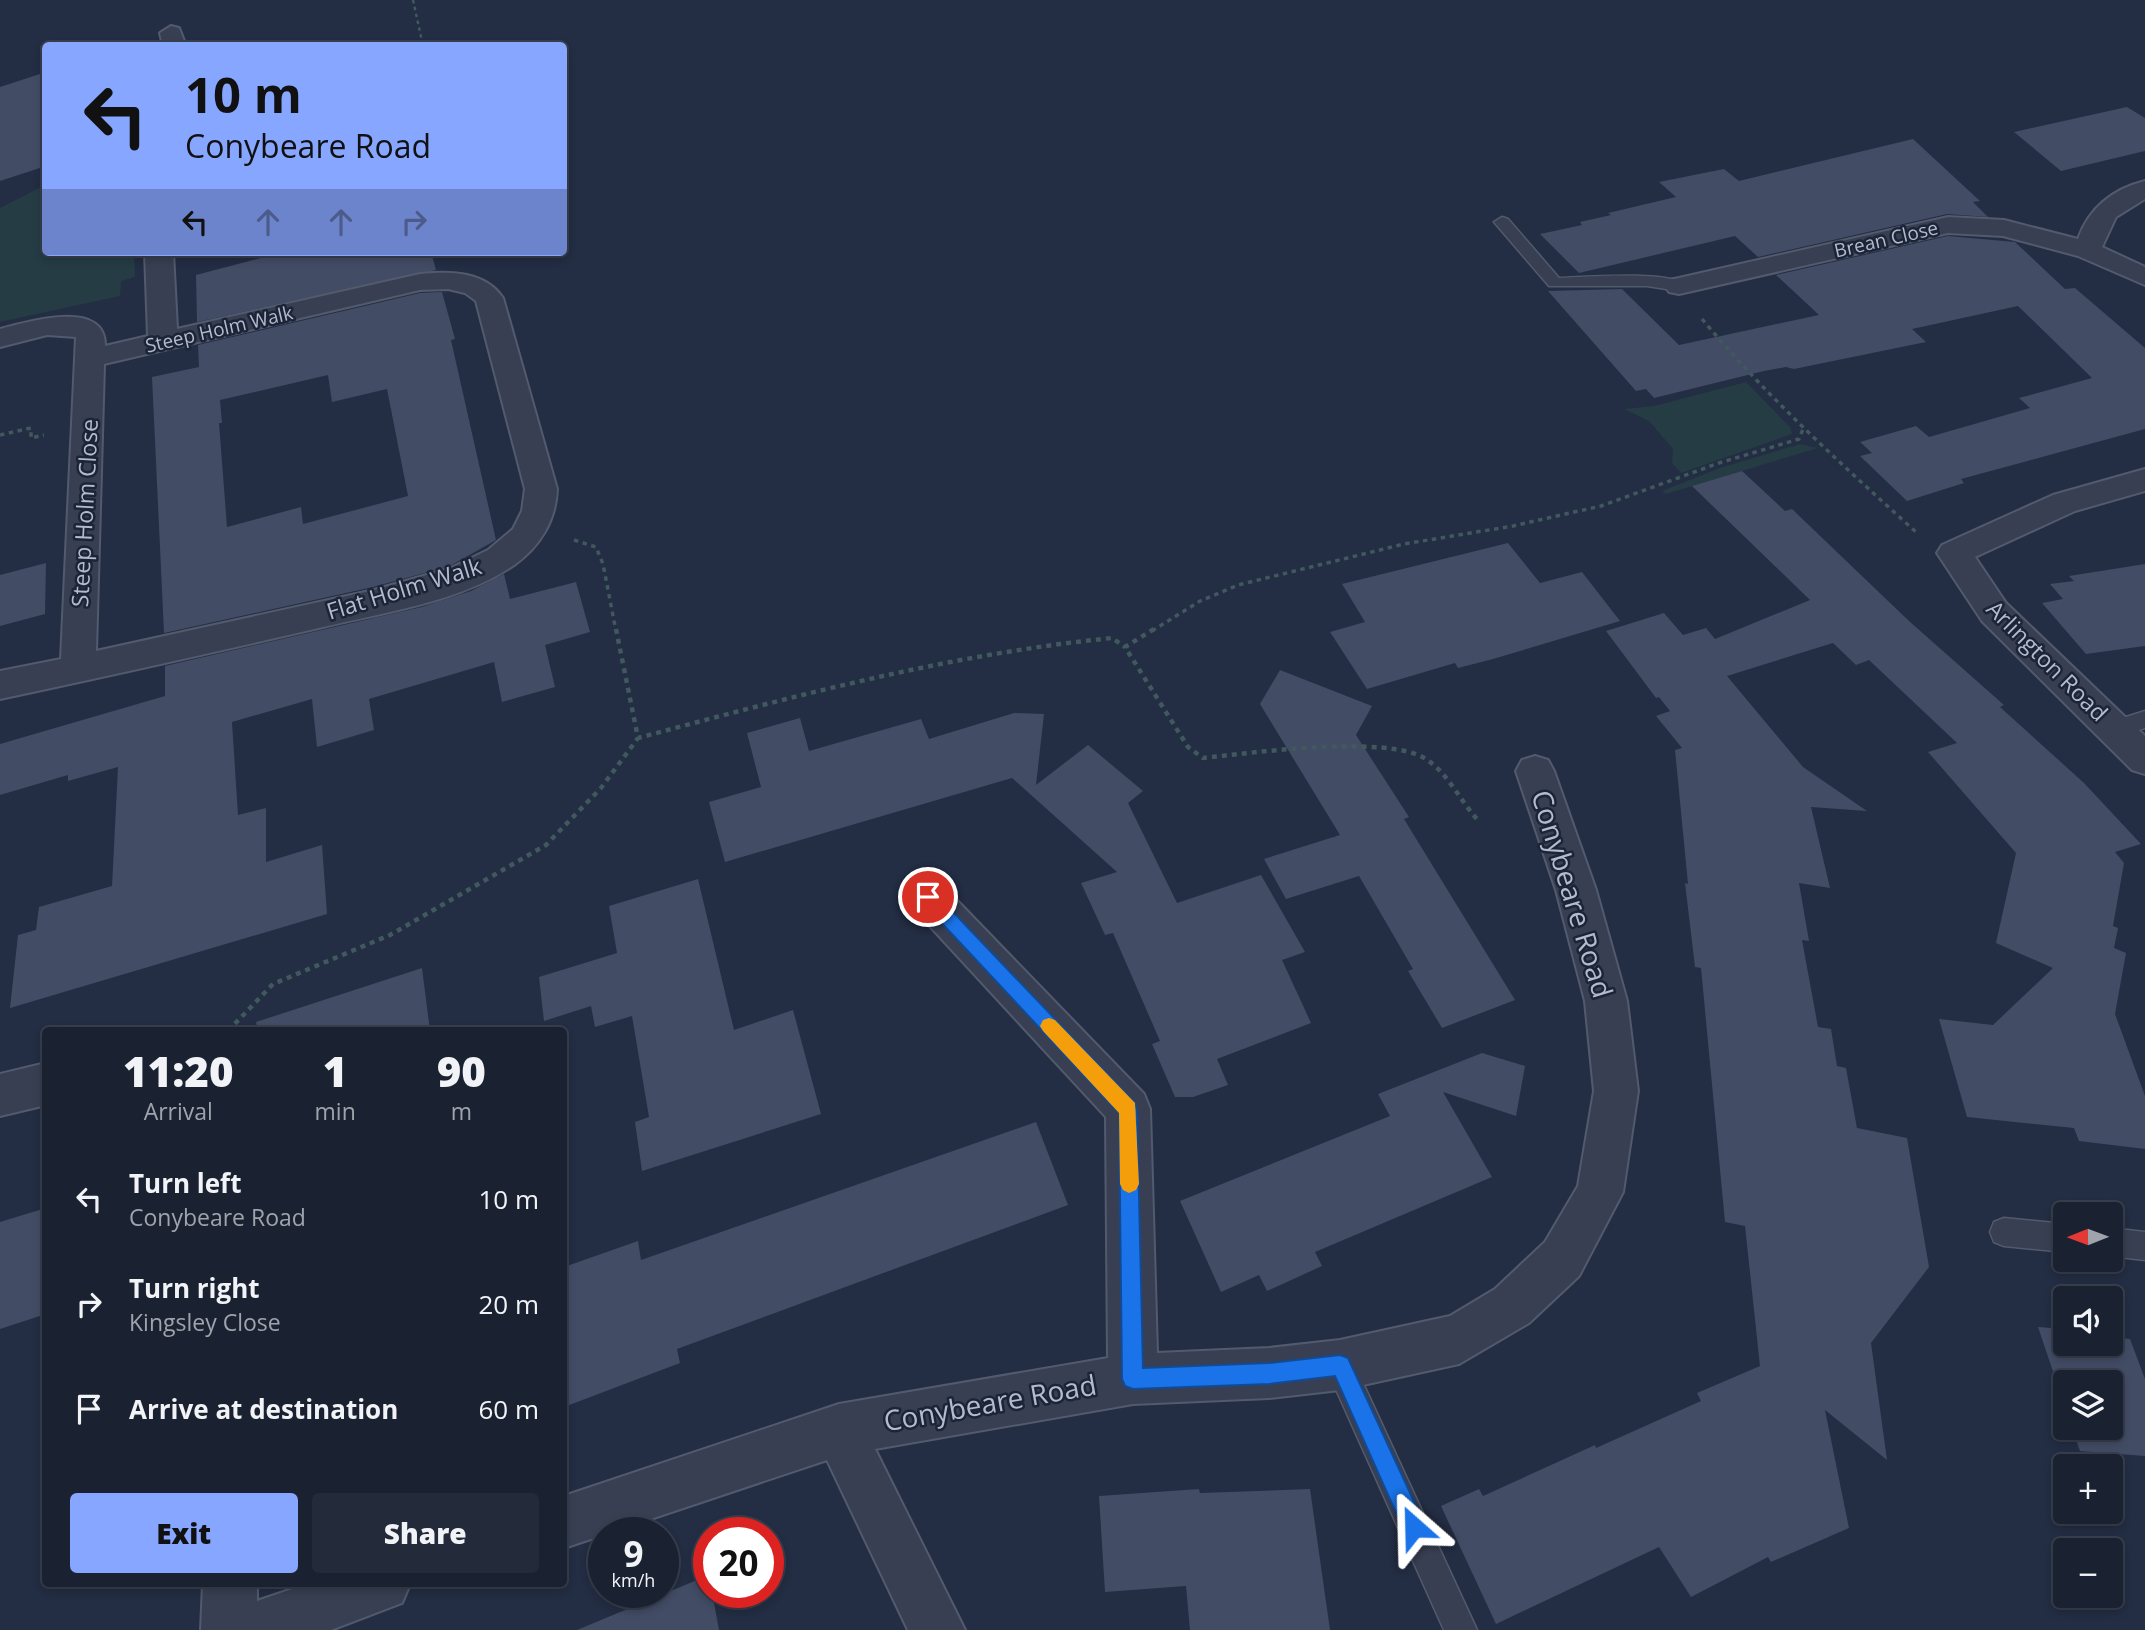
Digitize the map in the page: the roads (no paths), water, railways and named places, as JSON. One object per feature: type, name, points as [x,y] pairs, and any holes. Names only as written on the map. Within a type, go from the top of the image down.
[{"type":"street","points":[[2088,250],[2094,228],[2114,202],[2145,189]]},
{"type":"street","name":"Brean Close","points":[[1679,286],[1948,225],[2004,228],[2088,250],[2145,277]]},
{"type":"street","points":[[159,256],[163,342]]},
{"type":"street","name":"Steep Holm Walk","points":[[92,358],[420,282],[463,283],[483,291],[489,298],[541,489],[537,519],[528,534]]},
{"type":"street","points":[[0,338],[47,327],[84,327],[91,333],[92,358]]},
{"type":"street","name":"Steep Holm Close","points":[[78,667],[92,358]]},
{"type":"street","name":"Arlington Road","points":[[2145,480],[2064,503],[1954,553],[1994,612],[2130,724],[2145,759]]},
{"type":"street","name":"Flat Holm Walk","points":[[0,685],[78,667],[162,653],[374,602],[480,569],[514,548],[528,534]]},
{"type":"street","name":"Conybeare Road","points":[[567,1521],[839,1430],[1002,1399],[1133,1379],[1269,1373],[1340,1366],[1459,1339],[1512,1307],[1562,1259],[1600,1192],[1616,1091],[1606,1001],[1576,890],[1535,771]]},
{"type":"street","points":[[928,897],[1128,1110],[1133,1379]]},
{"type":"street","points":[[0,1096],[42,1085]]},
{"type":"street","points":[[839,1430],[937,1630]]},
{"type":"street","points":[[229,1630],[230,1587]]},
{"type":"street","points":[[254,1630],[375,1587]]},
{"type":"lane","points":[[1502,222],[1555,284],[1647,281],[1679,286]]},
{"type":"lane","points":[[2004,1232],[2053,1237]]},
{"type":"lane","points":[[2123,1243],[2145,1246]]},
{"type":"lane","points":[[1340,1366],[1461,1630]]}]
